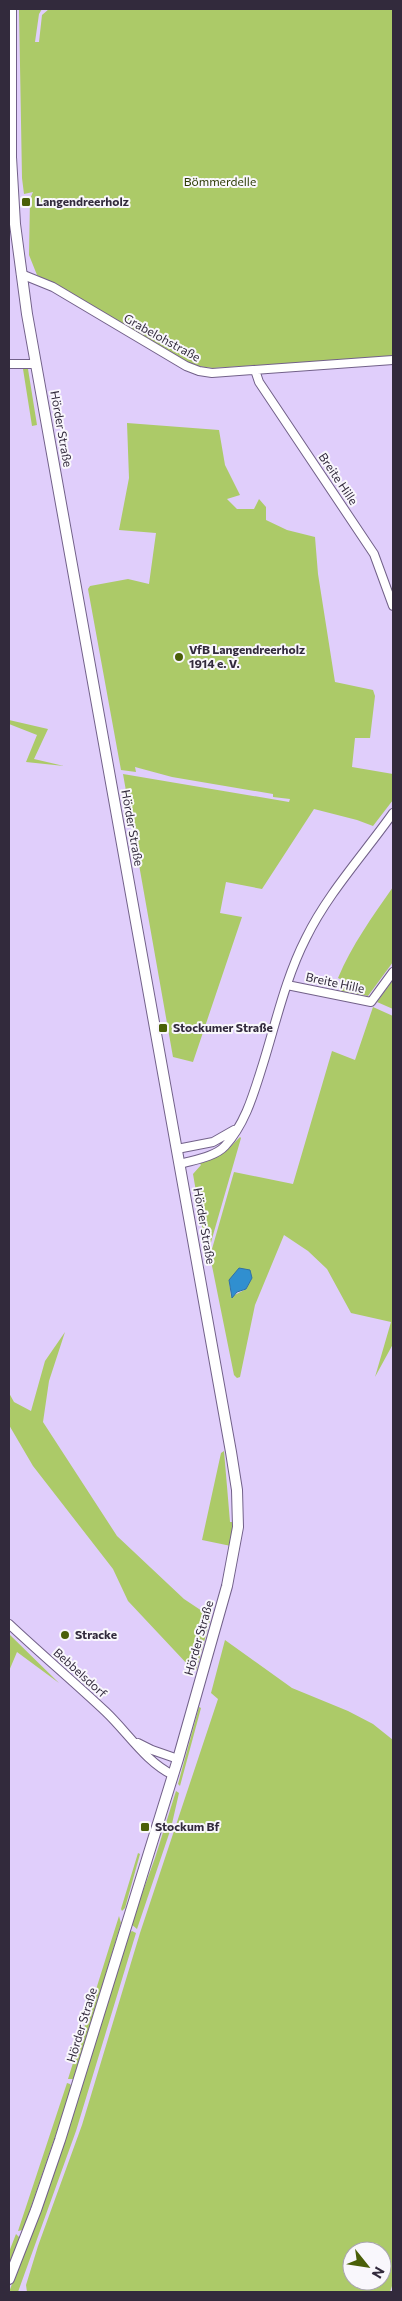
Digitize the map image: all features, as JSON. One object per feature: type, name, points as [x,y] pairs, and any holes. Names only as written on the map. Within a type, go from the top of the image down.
[{"type":"main road","name":"Hörder Straße","points":[[9,2279],[36,2210],[60,2140],[178,1759],[233,1562],[238,1527],[238,1499],[232,1452],[36,364],[22,274],[15,224],[10,157],[11,9]]},
{"type":"street","name":"Grabelohstraße","points":[[22,274],[53,287],[192,369],[212,373],[393,360]]},
{"type":"street","points":[[9,364],[36,364]]},
{"type":"street","name":"Breite Hille","points":[[255,370],[259,382],[374,554],[393,606]]},
{"type":"street","points":[[180,1164],[224,1147],[236,1129],[253,1097],[297,957],[320,913],[393,813]]},
{"type":"street","name":"Breite Hille","points":[[287,985],[371,1002],[393,972]]},
{"type":"street","points":[[177,1149],[214,1142],[236,1129]]},
{"type":"street","name":"Bebbelsdorf","points":[[9,1624],[134,1740],[147,1757],[173,1775]]},
{"type":"street","name":"Bebbelsdorf","points":[[134,1740],[152,1750],[178,1759]]},
{"type":"green space","name":"Bömmerdelle","points":[[19,9],[42,9],[39,14],[35,42],[39,42],[42,15],[49,9],[393,9],[393,357],[213,368],[197,366],[179,359],[37,275],[29,255],[30,199],[33,192],[24,194],[22,178]]},
{"type":"green space","points":[[23,369],[28,369],[37,425],[32,426]]},
{"type":"green space","points":[[127,423],[219,430],[225,465],[240,495],[227,499],[237,509],[254,509],[259,499],[266,507],[266,520],[287,530],[315,537],[318,574],[335,682],[373,690],[375,696],[370,738],[355,738],[352,767],[393,774],[393,800],[373,826],[314,809],[262,889],[226,882],[220,913],[242,917],[193,1062],[173,1057],[123,774],[289,802],[290,799],[273,797],[273,794],[172,777],[135,767],[136,772],[121,770],[88,589],[90,586],[128,579],[149,584],[156,533],[119,530],[129,478]]},
{"type":"green space","points":[[9,720],[48,729],[34,759],[64,766],[26,762],[37,735],[9,724]]},
{"type":"green space","points":[[393,887],[393,962],[368,996],[341,991],[344,981],[338,978],[350,954]]},
{"type":"green space","points":[[393,980],[393,1009],[377,1002]]},
{"type":"green space","points":[[373,1007],[393,1016],[393,1344],[375,1377],[391,1322],[351,1313],[327,1269],[308,1251],[284,1235],[255,1305],[240,1377],[237,1378],[234,1375],[210,1256],[234,1172],[293,1184],[332,1051],[355,1060]],"holes":[[[252,1278],[246,1289],[231,1297],[229,1280]]]},
{"type":"green space","points":[[240,1137],[207,1256],[193,1174],[201,1165],[199,1162],[227,1150]]},
{"type":"green space","points":[[65,1332],[49,1381],[43,1422],[117,1536],[184,1599],[211,1617],[196,1671],[189,1666],[128,1601],[113,1569],[33,1466],[9,1425],[9,1393],[14,1402],[31,1411],[45,1361]]},
{"type":"green space","points":[[224,1451],[230,1522],[233,1522],[231,1546],[202,1540],[221,1453]]},
{"type":"green space","points":[[9,1634],[59,1683],[17,1652],[9,1671]]},
{"type":"green space","points":[[225,1640],[292,1688],[348,1711],[373,1724],[393,1740],[393,2283],[392,2286],[392,2241],[342,2241],[342,2291],[390,2292],[27,2292],[26,2285],[38,2246],[82,2125],[140,1933],[218,1699],[211,1693]]},
{"type":"green space","points":[[199,1707],[201,1708],[180,1786],[178,1784]]},
{"type":"green space","points":[[176,1791],[179,1793],[171,1828],[137,1929],[131,1924],[155,1858]]},
{"type":"green space","points":[[138,1853],[140,1854],[125,1908],[122,1911],[121,1909]]},
{"type":"green space","points":[[119,1916],[121,1923],[74,2079],[68,2079]]},
{"type":"green space","points":[[132,1931],[136,1933],[76,2131],[18,2292],[9,2292],[53,2176],[129,1933]]},
{"type":"green space","points":[[67,2083],[72,2087],[23,2230],[18,2231]]},
{"type":"green space","points":[[16,2234],[20,2238],[9,2266],[9,2252]]},
{"type":"water","points":[[239,1268],[250,1270],[252,1278],[246,1289],[237,1292],[232,1298],[229,1280]]},
{"type":"place","name":"Langendreerholz","points":[[26,202]]},
{"type":"place","name":"VfB Langendreerholz 1914 e. V.","points":[[179,657]]},
{"type":"place","name":"Stockumer Straße","points":[[163,1028]]},
{"type":"place","name":"Stracke","points":[[65,1635]]},
{"type":"place","name":"Stockum Bf","points":[[145,1827]]}]
